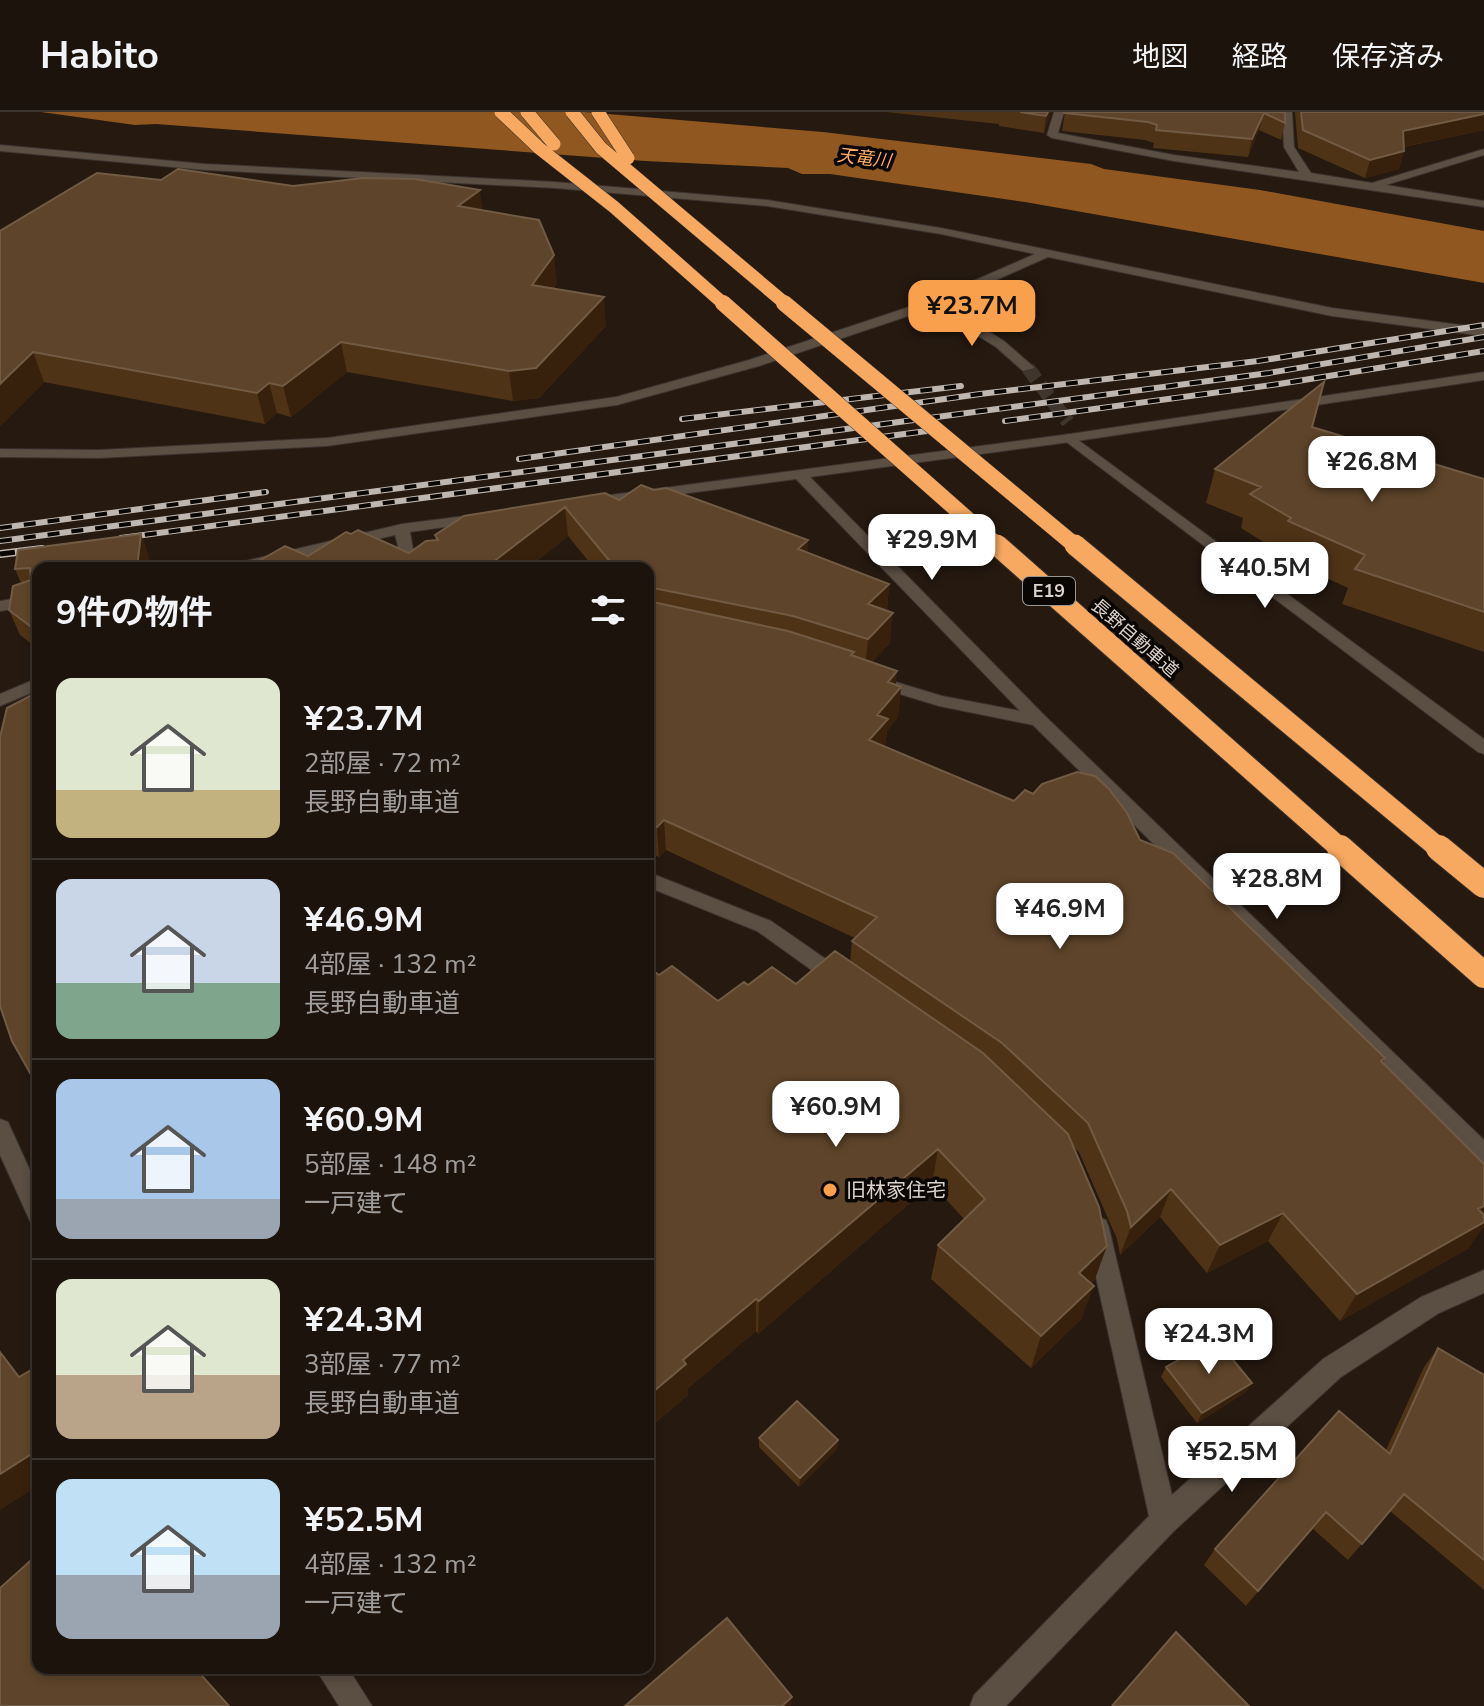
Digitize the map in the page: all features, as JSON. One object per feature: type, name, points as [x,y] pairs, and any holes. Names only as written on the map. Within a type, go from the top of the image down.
[{"type":"highway","points":[[501,112],[539,148],[614,207]]},
{"type":"highway","points":[[527,112],[614,207]]},
{"type":"highway","points":[[572,112],[601,148],[663,200]]},
{"type":"highway","points":[[598,112],[619,147],[663,200]]},
{"type":"highway","name":"長野自動車道","points":[[663,200],[1484,885]]},
{"type":"highway","name":"長野自動車道","points":[[614,207],[1484,975]]},
{"type":"street","points":[[1059,112],[1052,135],[1174,158],[1484,204]]},
{"type":"street","points":[[1287,112],[1289,147],[1307,176]]},
{"type":"street","points":[[0,148],[205,167],[691,195],[844,213],[1332,312],[1484,332]]},
{"type":"street","points":[[1373,186],[1484,152]]},
{"type":"street","points":[[0,453],[99,454],[327,442],[617,401],[754,363],[934,303],[1047,253]]},
{"type":"street","points":[[934,303],[1000,344],[1028,368]]},
{"type":"street","points":[[576,504],[1069,430],[1484,376]]},
{"type":"street","points":[[1069,430],[1484,748]]},
{"type":"street","points":[[797,472],[1039,720],[1484,1155]]},
{"type":"street","points":[[256,562],[402,529],[497,515]]},
{"type":"street","points":[[402,529],[407,558],[417,562]]},
{"type":"street","points":[[0,606],[32,601]]},
{"type":"street","points":[[865,677],[939,701],[1039,720]]},
{"type":"street","points":[[0,701],[32,686]]},
{"type":"street","points":[[654,881],[764,926],[855,990]]},
{"type":"street","points":[[0,1129],[32,1201]]},
{"type":"street","points":[[1085,1200],[1102,1240],[1164,1521]]},
{"type":"street","points":[[985,1706],[1164,1521],[1332,1368],[1430,1305],[1484,1281]]},
{"type":"street","points":[[334,1674],[357,1706]]},
{"type":"water","name":"天竜川","points":[[41,112],[584,112],[823,132],[1091,164],[1104,169],[1260,190],[1484,231],[1484,283],[1025,202],[830,174],[802,174],[788,168],[645,161],[156,124],[135,125]]},
{"type":"building","points":[[1020,112],[1048,112],[1046,116]]},
{"type":"building","points":[[1065,112],[1285,112],[1285,123],[1264,113],[1252,139],[1156,130],[1157,125],[1148,122]]},
{"type":"building","points":[[1301,112],[1484,114],[1403,131],[1404,151],[1370,160],[1303,130]]},
{"type":"building","points":[[178,169],[293,186],[364,178],[415,179],[480,190],[458,206],[539,220],[554,255],[532,285],[604,297],[536,368],[509,371],[341,342],[283,386],[269,383],[257,393],[33,352],[0,384],[0,231],[97,173],[161,180]]},
{"type":"building","points":[[1324,382],[1312,427],[1484,479],[1484,612],[1355,569],[1365,555],[1288,521],[1291,518],[1250,494],[1261,487],[1215,469]]},
{"type":"building","points":[[641,485],[654,490],[666,488],[808,540],[798,549],[889,584],[868,604],[893,613],[868,639],[793,616],[654,588],[654,562],[611,562],[565,507],[493,562],[257,562],[285,546],[308,556],[346,532],[351,534],[358,530],[409,553],[426,541],[438,540],[435,535],[464,516],[605,493],[619,500]]},
{"type":"building","points":[[141,534],[138,562],[32,562],[32,627],[9,610],[13,586],[31,580],[30,568],[15,569],[18,550]]},
{"type":"building","points":[[654,602],[788,631],[854,652],[851,655],[897,671],[888,682],[901,687],[877,715],[888,719],[869,740],[1014,801],[1025,790],[1033,794],[1042,784],[1077,772],[1095,776],[1127,813],[1140,840],[1173,853],[1385,1058],[1381,1061],[1484,1164],[1484,1206],[1478,1209],[1484,1215],[1484,1222],[1357,1294],[1283,1213],[1220,1245],[1171,1189],[1131,1227],[1127,1211],[1088,1123],[1002,1043],[852,941],[877,917],[664,820],[657,827],[654,825]]},
{"type":"building","points":[[32,695],[32,1076],[12,1041],[0,1006],[0,737],[7,708]]},
{"type":"building","points":[[835,951],[983,1053],[1068,1134],[1099,1207],[1107,1246],[1079,1273],[1094,1286],[1041,1336],[938,1245],[985,1199],[938,1149],[759,1301],[756,1299],[683,1360],[686,1364],[654,1391],[654,971],[659,975],[672,966],[718,1001],[744,982],[748,985],[772,967],[796,984]]},
{"type":"building","points":[[1216,1339],[1252,1383],[1202,1413],[1166,1367]]},
{"type":"building","points":[[1438,1348],[1484,1375],[1484,1560],[1404,1494],[1362,1544],[1326,1512],[1258,1591],[1215,1549],[1339,1411],[1390,1454]]},
{"type":"building","points":[[0,1352],[19,1377],[32,1369],[32,1454],[0,1474]]},
{"type":"building","points":[[797,1401],[838,1440],[800,1478],[759,1438]]},
{"type":"building","points":[[32,1559],[32,1674],[200,1674],[229,1706],[0,1706],[0,1588]]},
{"type":"building","points":[[727,1618],[792,1697],[782,1706],[625,1706]]},
{"type":"building","points":[[1176,1632],[1249,1706],[1112,1706]]},
{"type":"tunnel","points":[[1028,368],[1068,422]]},
{"type":"railway","points":[[519,459],[980,394],[1258,361],[1484,325]]},
{"type":"railway","points":[[0,541],[1269,373],[1484,337]]},
{"type":"railway","points":[[1005,421],[1279,384],[1484,351]]},
{"type":"railway","points":[[682,419],[961,386]]},
{"type":"railway","points":[[121,538],[942,429]]},
{"type":"railway","points":[[0,528],[266,492]]},
{"type":"railway","points":[[0,554],[42,549]]},
{"type":"place","name":"旧林家住宅","points":[[830,1190]]}]
